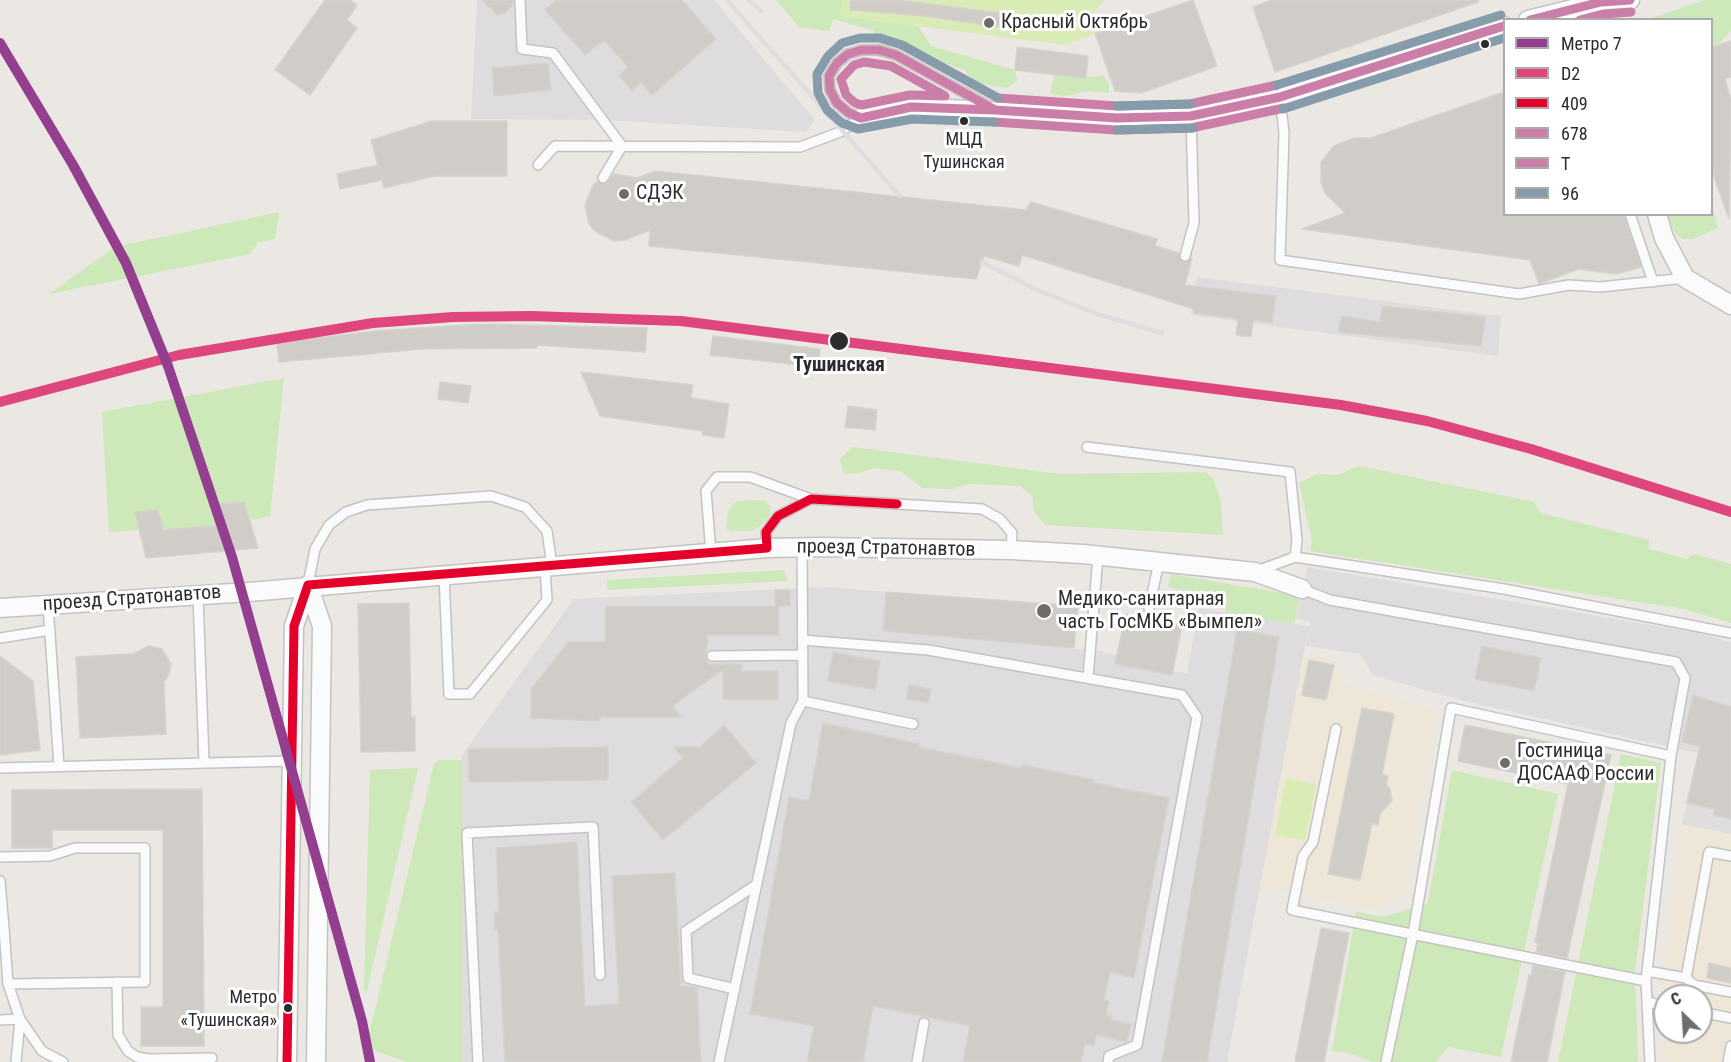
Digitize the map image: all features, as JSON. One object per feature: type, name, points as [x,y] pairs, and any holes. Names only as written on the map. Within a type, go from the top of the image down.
[{"type":"street","points":[[1542,18],[1630,0]]},
{"type":"street","points":[[861,118],[911,107],[1117,118],[1191,116],[1280,97],[1503,26]]},
{"type":"street","points":[[1658,216],[1664,238],[1685,278],[1731,305]]},
{"type":"street","name":"проезд Стратонавтов","points":[[0,608],[198,596],[767,548],[1011,550],[1098,556],[1255,572],[1302,589]]},
{"type":"street","points":[[287,1062],[294,626],[308,585]]},
{"type":"street","points":[[308,585],[322,626],[316,1062]]},
{"type":"lane","points":[[520,0],[522,49],[553,53],[622,146]]},
{"type":"lane","points":[[861,118],[849,113],[837,103],[830,90],[829,76],[837,63],[848,54],[862,50],[879,50],[896,55],[995,110]]},
{"type":"lane","points":[[1280,97],[1284,133],[1280,260],[1519,294],[1569,285],[1600,287],[1685,278]]},
{"type":"lane","points":[[1185,256],[1194,223],[1191,116]]},
{"type":"lane","points":[[538,165],[555,146],[800,147],[833,135],[861,118]]},
{"type":"lane","points":[[603,178],[622,146]]},
{"type":"lane","points":[[1631,216],[1653,282]]},
{"type":"lane","points":[[1087,447],[1290,472],[1297,540],[1295,557]]},
{"type":"lane","points":[[711,553],[706,491],[717,477],[750,477],[811,499],[982,509],[1000,519],[1012,533],[1011,550]]},
{"type":"lane","points":[[308,585],[315,549],[329,525],[346,512],[367,505],[491,496],[525,507],[547,531],[547,600],[470,694],[448,694],[444,575]]},
{"type":"lane","points":[[767,548],[766,532],[778,516],[811,499]]},
{"type":"lane","points":[[719,1062],[791,723],[803,701],[802,548]]},
{"type":"lane","points":[[1088,678],[1098,556]]},
{"type":"lane","points":[[1255,572],[1295,557],[1504,589],[1731,633]]},
{"type":"lane","points":[[1149,608],[1159,562]]},
{"type":"lane","points":[[1302,589],[1330,600],[1676,662],[1685,678],[1671,756],[1646,976],[1650,1062]]},
{"type":"lane","points":[[198,596],[204,762]]},
{"type":"lane","points":[[48,604],[59,766]]},
{"type":"lane","points":[[0,638],[50,630]]},
{"type":"lane","points":[[802,640],[928,650],[1182,695],[1197,717],[1137,1045],[1109,1056],[1108,1062]]},
{"type":"lane","points":[[712,656],[802,655]]},
{"type":"lane","points":[[803,701],[913,724]]},
{"type":"lane","points":[[1386,1062],[1413,934],[1451,708],[1671,756]]},
{"type":"lane","points":[[1336,729],[1313,842],[1303,856],[1292,910],[1646,976],[1686,978],[1694,985],[1731,992]]},
{"type":"lane","points":[[0,768],[292,761]]},
{"type":"lane","points":[[478,1062],[467,833],[593,827],[600,975]]},
{"type":"lane","points":[[0,857],[50,856],[75,848],[145,848],[145,982],[8,984]]},
{"type":"lane","points":[[1686,978],[1709,852],[1731,856]]},
{"type":"lane","points":[[0,880],[8,984],[20,1018],[42,1051],[63,1062]]},
{"type":"lane","points":[[735,989],[688,978],[686,931],[756,885]]},
{"type":"lane","points":[[117,982],[118,1035],[128,1050],[137,1057],[150,1059],[212,1058]]},
{"type":"lane","points":[[1647,1002],[1653,1003]]},
{"type":"lane","points":[[1713,1014],[1731,1018]]},
{"type":"lane","points":[[0,1020],[20,1018]]},
{"type":"lane","points":[[16,1062],[20,1018]]},
{"type":"lane","points":[[917,1062],[924,1023]]},
{"type":"lane","points":[[1728,1062],[1731,1046]]},
{"type":"shaded area","points":[[477,0],[714,0],[815,120],[806,132],[605,120],[471,119]]},
{"type":"shaded area","points":[[1197,277],[1501,316],[1498,356],[1191,315]]},
{"type":"shaded area","points":[[1308,567],[1692,632],[1731,642],[1731,834],[1682,824],[1698,753],[1468,702],[1373,675],[1360,654],[1306,646],[1308,631],[1227,1062],[462,1062],[462,755],[574,599],[828,587],[886,592],[883,631],[1099,651],[1117,656],[1115,664],[1172,675],[1173,671],[1187,673],[1199,608],[1310,626],[1310,622],[1296,618]]},
{"type":"shaded area","points":[[1304,653],[1337,660],[1344,684],[1436,710],[1405,893],[1378,910],[1260,886]]},
{"type":"shaded area","points":[[1682,824],[1731,834],[1731,1062],[1665,1062],[1664,1044],[1713,1044],[1713,984],[1662,984]]},
{"type":"green space","points":[[776,0],[842,0],[840,16],[918,26],[931,46],[1015,70],[1017,81],[1007,88],[973,83],[965,70],[898,47],[884,47],[872,39],[875,31],[833,19],[829,31],[799,27]]},
{"type":"green space","name":"Красный Октябрь","points":[[842,0],[1104,0],[1088,19],[1093,34],[1065,45],[840,16]]},
{"type":"green space","points":[[1705,0],[1731,0],[1731,31],[1714,47],[1713,18],[1652,18]]},
{"type":"green space","points":[[1054,74],[1086,78],[1103,75],[1109,83],[1109,93],[1086,91],[1063,97],[1051,93]]},
{"type":"green space","points":[[1713,210],[1718,228],[1693,239],[1684,239],[1676,235],[1668,216],[1713,216]]},
{"type":"green space","points":[[279,212],[275,239],[258,242],[250,254],[49,294],[115,247]]},
{"type":"green space","points":[[284,378],[270,516],[250,520],[243,502],[219,504],[224,525],[163,530],[157,510],[136,512],[140,530],[109,532],[102,412]]},
{"type":"green space","points":[[853,447],[1060,474],[1205,472],[1213,478],[1221,502],[1223,535],[1045,525],[1034,511],[1032,496],[1020,486],[968,484],[952,489],[922,488],[902,472],[874,468],[860,473],[844,474],[840,459]]},
{"type":"green space","points":[[1359,466],[1534,502],[1541,513],[1649,540],[1649,549],[1687,559],[1694,554],[1731,564],[1731,623],[1684,609],[1310,551],[1312,541],[1299,483],[1317,474],[1338,475]]},
{"type":"green space","points":[[764,500],[770,506],[771,514],[760,526],[752,531],[731,531],[726,528],[728,511],[733,504],[738,501]]},
{"type":"green space","points":[[784,570],[788,581],[607,590],[607,580]]},
{"type":"green space","points":[[1171,574],[1300,596],[1294,624],[1225,612],[1227,598],[1168,587]]},
{"type":"green space","points":[[1621,754],[1661,763],[1635,971],[1638,1062],[1558,1062]]},
{"type":"green space","points":[[440,760],[462,760],[462,1062],[406,1062],[366,1047],[434,764]]},
{"type":"green space","points":[[418,768],[367,991],[364,990],[370,770]]},
{"type":"green space","points":[[1452,770],[1558,794],[1501,1057],[1448,1047],[1436,1062],[1373,1062],[1344,1052],[1332,1051],[1356,912],[1384,917],[1428,903]]},
{"type":"green space","points":[[1286,778],[1316,784],[1305,840],[1275,835]]},
{"type":"building","points":[[325,0],[350,0],[357,5],[347,20],[357,28],[310,95],[275,70]]},
{"type":"building","points":[[482,0],[513,0],[513,5],[505,13],[497,15]]},
{"type":"building","points":[[557,0],[682,0],[716,39],[652,95],[641,82],[632,91],[619,75],[628,67],[605,41],[585,55],[545,10]]},
{"type":"building","points":[[850,0],[899,0],[1008,14],[1006,28],[924,16],[850,10]]},
{"type":"building","points":[[1193,0],[1217,66],[1141,93],[1115,91],[1095,33]]},
{"type":"building","points":[[1272,0],[1478,0],[1478,2],[1275,72],[1253,7]]},
{"type":"building","points":[[1731,41],[1731,77],[1725,79],[1731,100],[1729,219],[1713,174],[1713,47]]},
{"type":"building","points":[[1017,47],[1088,56],[1086,78],[1015,70]]},
{"type":"building","points":[[548,63],[551,90],[494,96],[492,68]]},
{"type":"building","points":[[1503,92],[1503,216],[1624,216],[1641,267],[1616,274],[1578,269],[1539,284],[1530,260],[1302,229],[1345,213],[1325,193],[1321,183],[1321,162],[1334,146],[1354,138],[1371,138]]},
{"type":"building","points":[[432,121],[507,121],[507,176],[435,176],[384,188],[382,180],[340,189],[337,174],[378,165],[371,140]]},
{"type":"building","points":[[655,171],[1026,210],[1031,202],[1157,239],[1155,246],[1179,253],[1183,262],[1192,258],[1185,285],[1276,296],[1272,323],[1253,320],[1251,337],[1236,335],[1238,319],[1194,313],[1194,309],[1022,255],[1019,266],[984,256],[976,279],[649,246],[650,230],[625,240],[614,241],[596,232],[589,224],[585,205],[593,185],[597,182],[606,184],[614,174],[637,178]]},
{"type":"building","points":[[1382,306],[1485,317],[1481,346],[1339,332],[1341,316],[1380,322]]},
{"type":"building","points":[[481,324],[647,328],[645,352],[537,345],[537,348],[422,349],[279,362],[277,344],[374,331]]},
{"type":"building","points":[[713,336],[820,349],[818,367],[710,355]]},
{"type":"building","points":[[581,372],[693,385],[691,398],[729,404],[724,438],[702,435],[703,431],[600,416]]},
{"type":"building","points":[[440,382],[471,386],[468,403],[438,399]]},
{"type":"building","points":[[848,406],[877,410],[875,430],[845,427]]},
{"type":"building","points":[[244,502],[258,548],[146,558],[135,512],[158,510],[163,530],[224,525],[218,504]]},
{"type":"building","points":[[775,590],[790,590],[790,606],[779,606],[779,635],[708,635],[705,657],[708,664],[742,664],[742,671],[778,671],[778,700],[723,699],[723,670],[672,706],[682,717],[600,717],[600,721],[531,718],[531,689],[568,642],[605,642],[605,606],[775,606]]},
{"type":"building","points":[[886,592],[1078,606],[1074,648],[883,631]]},
{"type":"building","points":[[409,603],[411,717],[415,717],[415,751],[361,752],[358,604]]},
{"type":"building","points":[[1126,614],[1182,625],[1172,675],[1115,664]]},
{"type":"building","points":[[1237,630],[1279,637],[1207,1062],[1162,1062]]},
{"type":"building","points":[[149,646],[162,649],[171,664],[164,682],[166,734],[80,738],[76,657],[133,654]]},
{"type":"building","points":[[1482,646],[1541,658],[1534,691],[1475,679]]},
{"type":"building","points":[[833,652],[880,661],[875,690],[828,681]]},
{"type":"building","points":[[0,656],[33,681],[40,750],[0,755]]},
{"type":"building","points":[[1309,660],[1334,665],[1326,700],[1302,695]]},
{"type":"building","points":[[909,685],[931,689],[928,703],[907,699]]},
{"type":"building","points":[[1693,695],[1731,707],[1731,819],[1714,815],[1715,809],[1687,803],[1700,746],[1682,742]]},
{"type":"building","points":[[1362,708],[1394,714],[1382,774],[1388,776],[1386,784],[1390,789],[1392,801],[1380,813],[1378,825],[1372,823],[1360,880],[1328,874]]},
{"type":"building","points":[[823,723],[919,744],[919,747],[1021,768],[1023,765],[1094,780],[1094,783],[1169,798],[1134,978],[1110,972],[1104,1000],[1109,1001],[1106,1015],[1112,1016],[1111,1020],[1131,1024],[1127,1042],[1096,1035],[1094,1046],[1085,1044],[1081,1062],[963,1062],[970,1026],[873,1006],[863,1062],[807,1062],[814,1026],[750,1014],[789,797],[809,801]]},
{"type":"building","points":[[724,725],[756,763],[663,840],[631,802],[683,758],[674,747],[700,747]]},
{"type":"building","points":[[1465,725],[1611,755],[1567,958],[1536,952],[1538,943],[1535,942],[1568,784],[1458,761]]},
{"type":"building","points":[[608,747],[608,780],[469,782],[468,749]]},
{"type":"building","points":[[202,789],[204,1046],[141,1046],[141,1007],[163,1007],[163,830],[52,830],[52,848],[12,848],[12,790]]},
{"type":"building","points":[[577,842],[585,1006],[619,1004],[612,876],[675,873],[681,986],[697,987],[701,1062],[505,1062],[498,930],[495,930],[494,912],[499,912],[496,848]]},
{"type":"building","points":[[1321,928],[1349,933],[1324,1062],[1295,1062]]},
{"type":"building","points":[[1709,963],[1731,968],[1731,983],[1707,978]]},
{"type":"building","points":[[1533,965],[1565,972],[1547,1062],[1511,1062],[1529,975],[1531,976]]},
{"type":"railway","points":[[727,0],[900,196]]},
{"type":"railway","points":[[749,0],[761,11]]},
{"type":"railway","points":[[982,262],[1037,290],[1097,314],[1162,333]]},
{"type":"metro line","name":"7","points":[[0,43],[73,165],[126,263],[168,366],[232,557],[362,1021],[370,1062]]},
{"type":"transit line","name":"678","points":[[1538,18],[1601,2],[1630,0]]},
{"type":"transit line","name":"Т","points":[[1588,18],[1603,14],[1631,12]]},
{"type":"transit line","name":"96","points":[[1277,85],[1501,15]]},
{"type":"transit line","name":"678","points":[[1503,26],[1280,97],[1503,26]]},
{"type":"transit line","name":"96","points":[[994,122],[912,119],[858,129],[842,123],[827,110],[818,93],[817,74],[828,56],[842,43],[860,38],[880,38],[902,45],[998,98]]},
{"type":"transit line","name":"96","points":[[1283,109],[1503,38]]},
{"type":"transit line","name":"678","points":[[862,50],[879,50],[896,55],[995,110],[911,107],[861,118],[849,113],[837,103],[830,90],[829,76],[837,63],[848,54],[862,50]]},
{"type":"transit line","name":"Т","points":[[864,62],[891,66],[945,96],[910,95],[862,105],[855,103],[846,95],[841,79],[854,65],[864,62]]},
{"type":"transit line","name":"Т","points":[[998,98],[1117,106],[1190,104],[1277,85]]},
{"type":"transit line","name":"678","points":[[1191,116],[1280,97]]},
{"type":"transit line","name":"678","points":[[1191,116],[1280,97]]},
{"type":"transit line","name":"96","points":[[1117,106],[1190,104]]},
{"type":"transit line","name":"Т","points":[[994,122],[1116,130],[1191,128],[1284,108]]},
{"type":"transit line","name":"678","points":[[995,110],[1117,118]]},
{"type":"transit line","name":"678","points":[[995,110],[1117,118]]},
{"type":"transit line","name":"678","points":[[1117,118],[1191,116]]},
{"type":"transit line","name":"96","points":[[1117,130],[1193,128]]},
{"type":"transit line","name":"D2","points":[[0,402],[179,355],[373,323],[453,317],[531,316],[681,321],[1341,405],[1427,421],[1531,449],[1731,512]]},
{"type":"transit line","name":"409","points":[[767,548],[766,532],[778,516],[811,499],[897,504]]},
{"type":"transit line","name":"409","points":[[308,585],[767,548]]},
{"type":"transit line","name":"409","points":[[287,1062],[294,626],[308,585]]},
{"type":"place","name":"Красный Октябрь","points":[[989,23]]},
{"type":"place","name":"МЦД Тушинская","points":[[964,121]]},
{"type":"place","name":"СДЭК","points":[[624,194]]},
{"type":"place","name":"Тушинская","points":[[839,341]]},
{"type":"place","name":"Медико-санитарная часть ГосМКБ «Вымпел»","points":[[1044,611]]},
{"type":"place","name":"Гостиница ДОСААФ России","points":[[1505,763]]},
{"type":"place","name":"Метро «Тушинская»","points":[[288,1008]]}]
